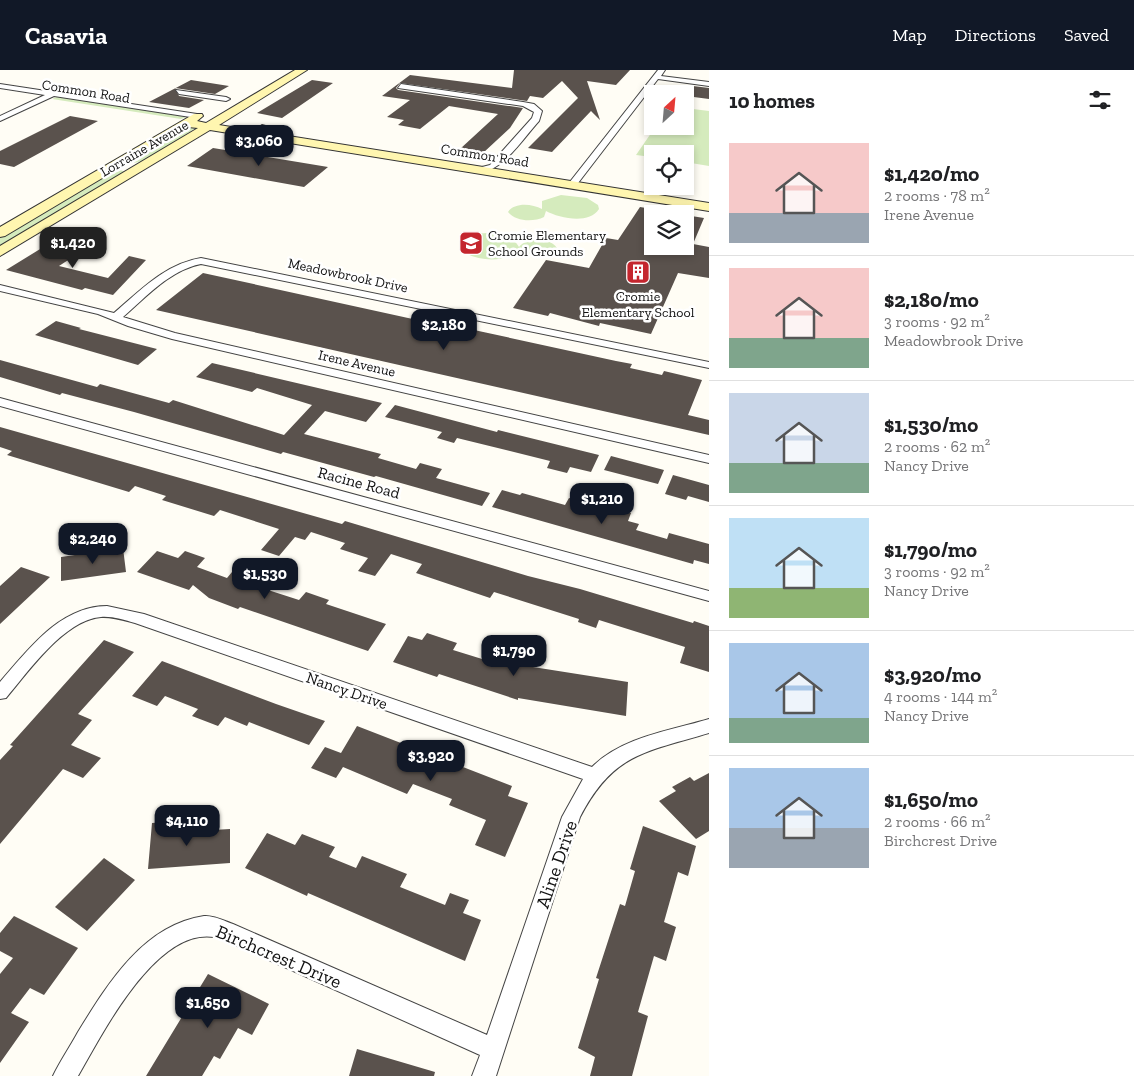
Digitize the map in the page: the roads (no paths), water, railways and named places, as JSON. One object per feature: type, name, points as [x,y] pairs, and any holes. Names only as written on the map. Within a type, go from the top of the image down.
[{"type":"street","name":"Lorraine Avenue","points":[[0,252],[302,70]]},
{"type":"street","points":[[575,181],[662,70]]},
{"type":"street","points":[[656,77],[709,84]]},
{"type":"street","name":"Common Road","points":[[0,86],[198,116],[215,123]]},
{"type":"street","points":[[401,86],[508,101],[534,108],[538,111],[536,119],[493,167],[481,170]]},
{"type":"street","name":"Common Road","points":[[0,92],[186,123],[215,123],[481,170],[709,197]]},
{"type":"street","points":[[179,92],[230,97]]},
{"type":"street","points":[[0,119],[52,94]]},
{"type":"street","name":"Lorraine Avenue","points":[[0,233],[230,97]]},
{"type":"street","name":"Common Road","points":[[261,131],[496,163],[575,181],[709,207]]},
{"type":"street","name":"Meadowbrook Drive","points":[[116,317],[177,268],[201,261],[709,365]]},
{"type":"street","name":"Irene Avenue","points":[[0,288],[102,312],[172,336],[709,459]]},
{"type":"street","name":"Racine Road","points":[[0,402],[709,596]]},
{"type":"street","name":"Nancy Drive","points":[[0,693],[62,628],[79,618],[98,611],[116,612],[595,776]]},
{"type":"street","name":"Aline Drive","points":[[484,1076],[571,817],[595,776],[610,761],[626,752],[709,726]]},
{"type":"street","name":"Birchcrest Drive","points":[[64,1076],[123,984],[143,959],[171,935],[205,926],[226,931],[493,1049]]},
{"type":"place","name":"Cromie Elementary School Grounds","points":[[471,243]]},
{"type":"place","name":"Cromie Elementary School","points":[[638,272]]}]
